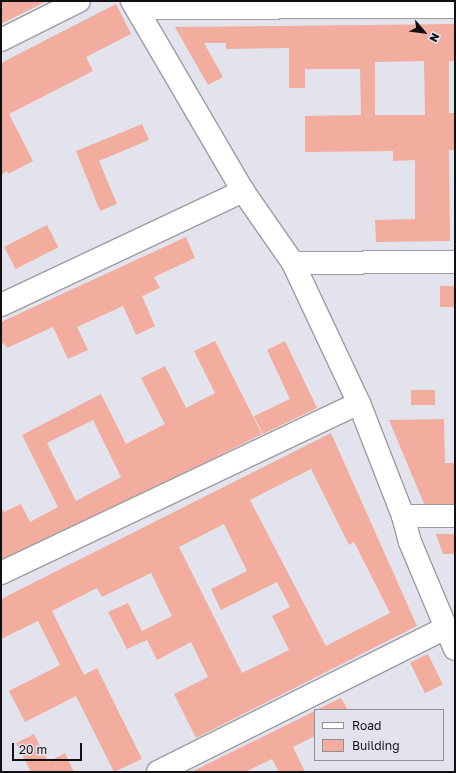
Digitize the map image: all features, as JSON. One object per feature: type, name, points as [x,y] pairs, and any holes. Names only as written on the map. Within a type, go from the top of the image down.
[{"type":"street","points":[[1,40],[79,1]]},
{"type":"street","points":[[135,4],[455,7]]},
{"type":"street","points":[[135,4],[243,191],[293,263],[359,403],[403,516],[410,542],[455,649]]},
{"type":"street","points":[[1,305],[243,191]]},
{"type":"street","points":[[293,263],[455,262]]},
{"type":"street","points":[[1,573],[359,403]]},
{"type":"street","points":[[403,516],[455,516]]},
{"type":"street","points":[[158,772],[446,628]]},
{"type":"building","points":[[1,1],[47,1],[1,24]]},
{"type":"building","points":[[116,4],[131,34],[86,57],[93,71],[9,114],[33,161],[8,174],[7,171],[1,175],[1,63]]},
{"type":"building","points":[[455,24],[455,61],[449,61],[449,113],[455,113],[455,150],[449,150],[450,241],[376,242],[375,220],[415,219],[415,160],[393,161],[393,151],[305,152],[305,116],[361,115],[360,69],[305,69],[305,88],[289,88],[289,48],[226,49],[226,43],[204,43],[223,77],[208,85],[175,27]],"holes":[[[424,61],[425,115],[375,115],[375,62]]]},
{"type":"building","points":[[142,124],[149,140],[99,161],[117,204],[100,211],[76,151]]},
{"type":"building","points":[[47,225],[58,247],[16,269],[4,247]]},
{"type":"building","points":[[186,237],[195,258],[154,277],[160,288],[142,296],[155,326],[136,335],[123,306],[77,327],[88,350],[68,359],[53,327],[7,348],[4,343],[1,345],[1,322]]},
{"type":"building","points":[[440,286],[455,286],[455,307],[440,307]]},
{"type":"building","points":[[215,341],[262,434],[87,522],[1,562],[1,507],[4,512],[21,504],[30,522],[58,507],[22,435],[101,394],[126,444],[165,424],[141,378],[165,366],[186,408],[215,393],[194,351]],"holes":[[[93,420],[121,477],[76,501],[47,443]]]},
{"type":"building","points":[[285,341],[317,408],[263,434],[254,416],[290,399],[267,350]]},
{"type":"building","points":[[411,390],[435,390],[435,405],[411,405]]},
{"type":"building","points":[[444,419],[445,463],[455,463],[455,504],[425,506],[389,420]]},
{"type":"building","points":[[331,433],[417,626],[196,738],[174,694],[208,677],[191,642],[157,660],[147,640],[127,649],[108,612],[128,603],[142,631],[172,616],[151,573],[102,597],[97,588],[52,611],[84,675],[97,668],[142,759],[114,772],[76,696],[25,722],[9,691],[60,665],[38,621],[1,639],[1,599]],"holes":[[[311,469],[349,545],[354,542],[390,613],[326,646],[250,500]],[[224,524],[247,571],[211,589],[221,610],[277,582],[290,607],[272,616],[289,650],[242,673],[179,547]]]},
{"type":"building","points":[[436,534],[455,534],[455,554],[443,554]]},
{"type":"building","points":[[428,654],[443,685],[425,693],[410,663]]},
{"type":"building","points":[[341,698],[347,709],[318,709]]},
{"type":"building","points":[[314,711],[314,736],[293,747],[305,772],[279,772],[272,759],[245,772],[191,772]]},
{"type":"building","points":[[34,734],[48,762],[65,753],[74,772],[31,772],[16,743]]}]
